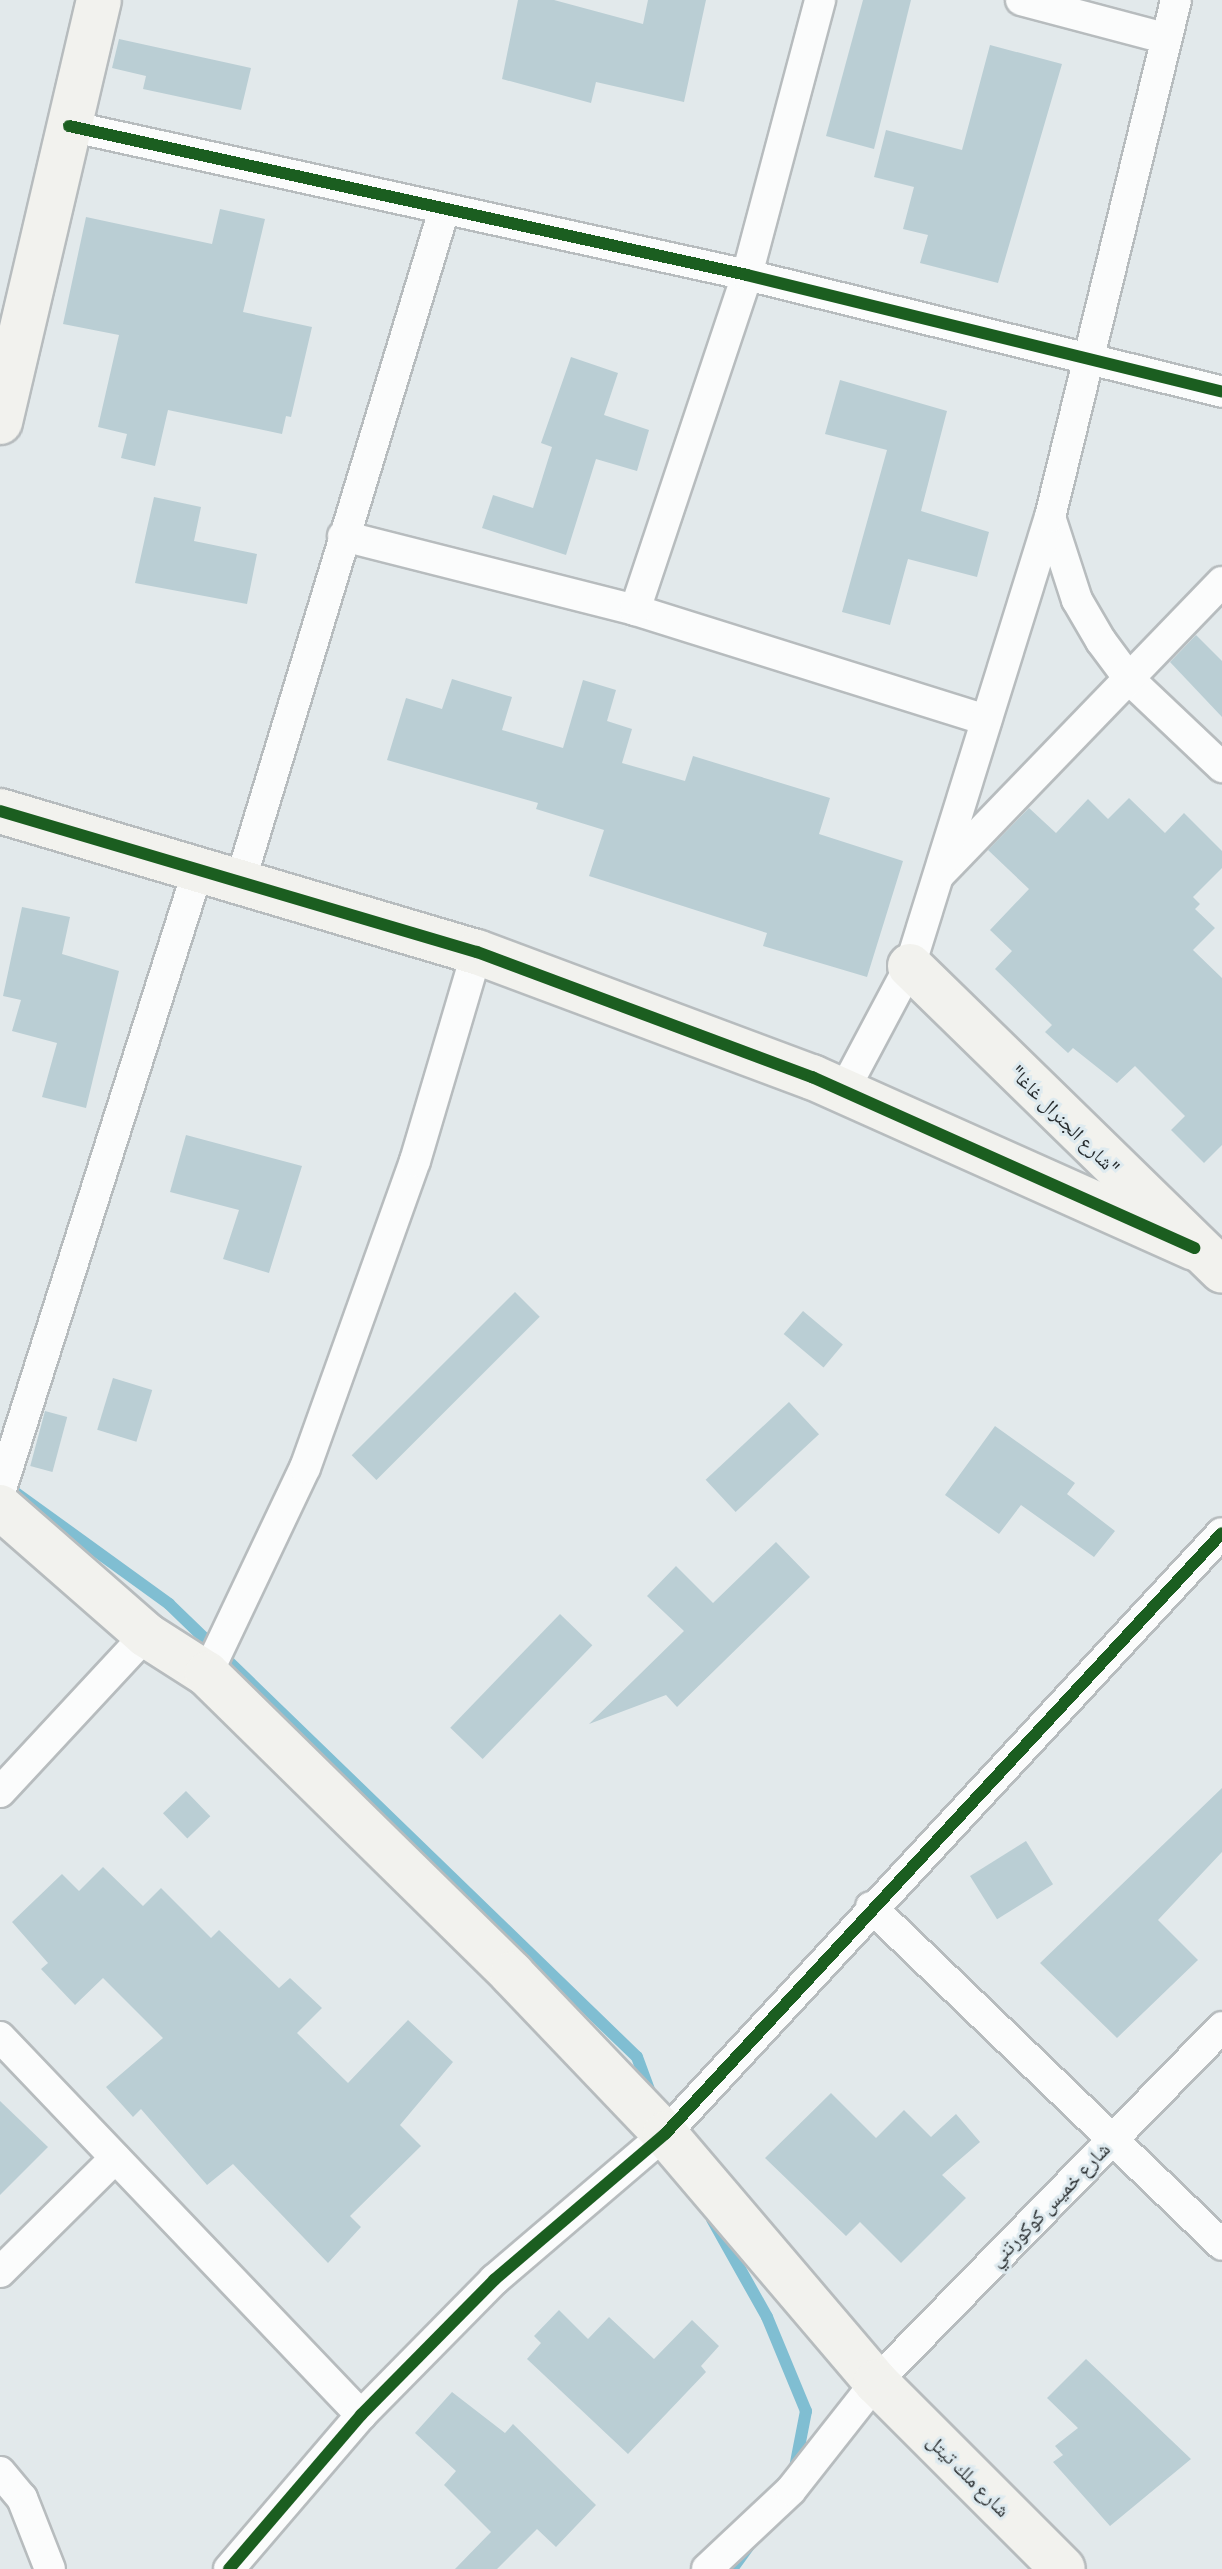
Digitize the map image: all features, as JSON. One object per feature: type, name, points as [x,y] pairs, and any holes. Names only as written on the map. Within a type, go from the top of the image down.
[{"type":"main road","points":[[0,422],[99,0]]},
{"type":"main road","points":[[0,811],[241,879],[477,952],[844,1090],[1208,1260]]},
{"type":"main road","name":"\"شارع الجنرال غاغا\"","points":[[910,966],[1208,1260]]},
{"type":"main road","name":"شارع ملك تيتل","points":[[0,1507],[146,1635],[207,1674],[665,2134],[876,2382],[1063,2569]]},
{"type":"street","points":[[635,610],[747,275],[820,0]]},
{"type":"street","points":[[1021,0],[1165,38]]},
{"type":"street","points":[[844,1090],[910,966],[933,881],[1050,517],[1085,357],[1176,0]]},
{"type":"street","points":[[69,126],[747,275],[1222,392]]},
{"type":"street","points":[[241,879],[444,210]]},
{"type":"street","points":[[1050,517],[1077,600],[1130,680],[1222,767]]},
{"type":"street","points":[[343,536],[635,610],[986,720]]},
{"type":"street","points":[[933,881],[1222,582]]},
{"type":"street","points":[[0,1492],[199,867]]},
{"type":"street","points":[[207,1674],[305,1468],[415,1161],[477,952]]},
{"type":"street","points":[[229,2569],[361,2415],[494,2280],[665,2134],[871,1907],[1222,1533]]},
{"type":"street","points":[[0,1792],[146,1635]]},
{"type":"street","points":[[871,1907],[1222,2245]]},
{"type":"street","name":"شارع خميس كوكورتني","points":[[707,2569],[791,2490],[876,2382],[1222,2027]]},
{"type":"street","points":[[0,2037],[361,2415]]},
{"type":"street","points":[[0,2272],[115,2158]]},
{"type":"street","points":[[0,2472],[22,2498],[50,2569]]},
{"type":"building","points":[[518,0],[554,0],[643,24],[648,0],[706,0],[684,102],[596,82],[591,103],[502,79]]},
{"type":"building","points":[[863,0],[911,0],[874,149],[826,136]]},
{"type":"building","points":[[119,39],[251,68],[241,110],[143,89],[146,76],[112,68]]},
{"type":"building","points":[[990,45],[1062,64],[998,283],[920,263],[928,235],[903,229],[914,187],[874,177],[886,130],[962,150]]},
{"type":"building","points":[[220,209],[265,219],[243,312],[312,327],[291,417],[286,416],[282,434],[168,410],[155,466],[121,458],[127,434],[98,427],[119,335],[63,324],[86,217],[212,244]]},
{"type":"building","points":[[571,357],[618,373],[604,415],[649,430],[637,471],[596,459],[566,555],[482,528],[493,495],[533,508],[552,447],[541,443]]},
{"type":"building","points":[[840,380],[947,411],[921,511],[989,532],[977,577],[908,559],[890,625],[842,612],[887,450],[825,434]]},
{"type":"building","points":[[154,497],[201,507],[194,541],[257,554],[247,604],[135,583]]},
{"type":"building","points":[[1196,635],[1222,661],[1222,717],[1170,662]]},
{"type":"building","points":[[452,679],[512,697],[502,730],[563,748],[583,680],[616,690],[607,721],[632,729],[622,763],[685,781],[693,756],[830,798],[819,834],[903,861],[867,977],[763,946],[767,933],[589,876],[604,830],[536,809],[538,803],[387,760],[406,698],[442,709]]},
{"type":"building","points":[[1129,798],[1165,833],[1184,813],[1222,851],[1222,868],[1193,897],[1200,904],[1195,909],[1215,928],[1193,950],[1222,978],[1222,1145],[1204,1163],[1171,1130],[1185,1116],[1135,1066],[1117,1083],[1073,1048],[1068,1053],[1045,1032],[1052,1025],[995,969],[1012,951],[990,930],[1029,889],[988,850],[1029,808],[1056,833],[1088,799],[1108,819]]},
{"type":"building","points":[[22,907],[70,917],[62,954],[119,971],[86,1108],[42,1097],[57,1043],[12,1031],[21,1000],[3,996]]},
{"type":"building","points":[[186,1135],[302,1166],[269,1273],[223,1259],[239,1210],[170,1192]]},
{"type":"building","points":[[515,1292],[540,1317],[376,1480],[352,1455]]},
{"type":"building","points":[[803,1311],[843,1344],[824,1367],[784,1334]]},
{"type":"building","points":[[113,1378],[152,1390],[136,1442],[97,1430]]},
{"type":"building","points":[[789,1402],[819,1434],[736,1512],[706,1480]]},
{"type":"building","points":[[45,1411],[67,1417],[52,1472],[30,1466]]},
{"type":"building","points":[[995,1426],[1075,1483],[1067,1494],[1115,1531],[1094,1557],[1021,1505],[999,1534],[945,1495]]},
{"type":"building","points":[[776,1542],[810,1577],[677,1707],[666,1695],[589,1724],[684,1631],[647,1596],[676,1566],[713,1603]]},
{"type":"building","points":[[560,1614],[592,1645],[483,1759],[450,1728]]},
{"type":"building","points":[[1222,1788],[1222,1852],[1158,1920],[1198,1960],[1117,2038],[1040,1963]]},
{"type":"building","points":[[186,1791],[210,1816],[187,1838],[163,1813]]},
{"type":"building","points":[[1026,1841],[1053,1884],[997,1919],[970,1876]]},
{"type":"building","points":[[103,1867],[143,1906],[161,1888],[211,1938],[219,1930],[279,1988],[290,1978],[322,2008],[297,2033],[348,2083],[408,2020],[453,2062],[400,2125],[421,2146],[350,2216],[361,2227],[328,2263],[233,2164],[207,2185],[141,2109],[133,2117],[106,2087],[163,2038],[103,1978],[75,2005],[41,1969],[48,1963],[12,1922],[62,1874],[79,1891]]},
{"type":"building","points":[[831,2093],[876,2138],[904,2110],[931,2137],[956,2114],[980,2142],[942,2175],[966,2198],[901,2263],[860,2222],[846,2236],[765,2158]]},
{"type":"building","points":[[0,2101],[48,2147],[0,2195]]},
{"type":"building","points":[[559,2310],[588,2339],[609,2317],[654,2359],[692,2320],[719,2346],[701,2366],[706,2372],[628,2454],[527,2359],[541,2343],[534,2336]]},
{"type":"building","points":[[1086,2359],[1191,2459],[1110,2526],[1053,2462],[1063,2455],[1055,2446],[1078,2428],[1047,2398]]},
{"type":"building","points":[[452,2392],[505,2433],[513,2424],[596,2505],[556,2547],[537,2529],[497,2569],[455,2569],[491,2532],[444,2485],[456,2471],[415,2433]]},
{"type":"waterway","points":[[9,1488],[169,1604],[637,2057],[651,2095]]},
{"type":"waterway","points":[[712,2219],[767,2317],[806,2411],[794,2473]]},
{"type":"waterway","points":[[732,2569],[749,2546]]},
{"type":"cycle path","points":[[69,126],[747,275],[1222,392]]},
{"type":"cycle path","points":[[0,811],[477,952],[812,1077],[1195,1248]]},
{"type":"cycle path","points":[[229,2569],[361,2415],[494,2280],[665,2134],[1222,1533]]}]
